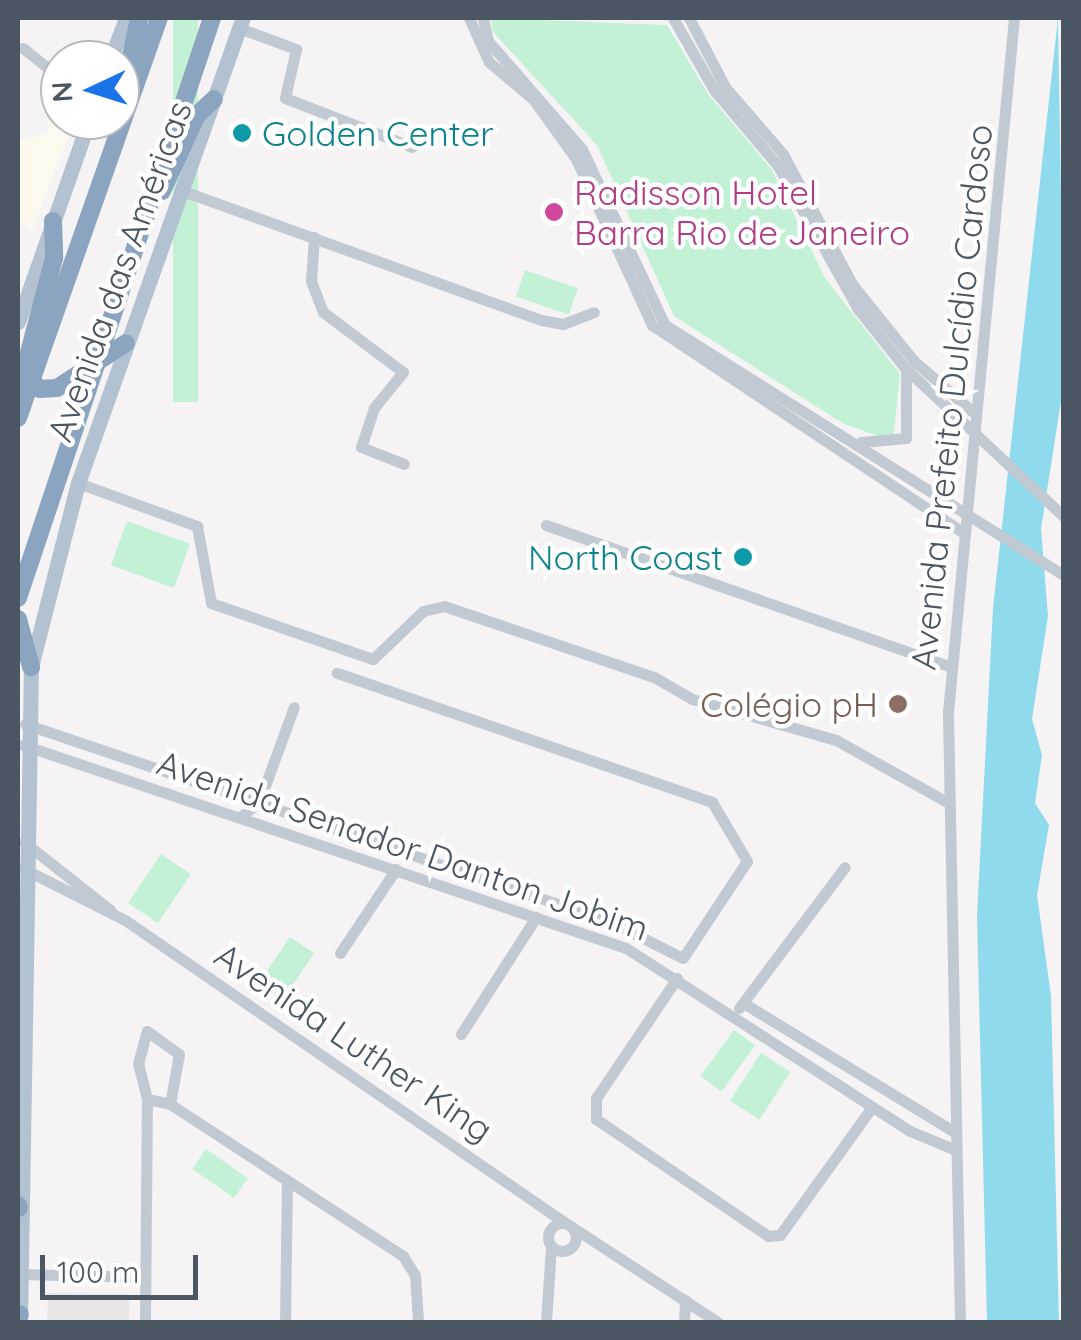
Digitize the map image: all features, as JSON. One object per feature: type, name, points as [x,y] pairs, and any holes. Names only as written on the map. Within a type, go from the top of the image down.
[{"type":"highway","name":"Avenida das Américas","points":[[18,418],[159,18]]},
{"type":"highway","name":"Avenida das Américas","points":[[18,598],[86,373],[212,18]]},
{"type":"highway","points":[[146,210],[214,100]]},
{"type":"highway","points":[[107,162],[110,140]]},
{"type":"highway","points":[[53,221],[54,258],[20,362],[30,383],[48,390],[86,373],[126,343]]},
{"type":"highway","points":[[18,620],[31,667]]},
{"type":"main road","name":"Avenida das Américas","points":[[19,1318],[23,745],[31,667],[78,482],[241,23]]},
{"type":"main road","points":[[18,322],[82,140]]},
{"type":"street","points":[[469,18],[488,62],[533,99],[576,159],[641,310],[716,370],[964,533]]},
{"type":"street","points":[[483,18],[488,41],[582,149],[665,324],[830,423],[894,471],[1064,575]]},
{"type":"street","points":[[673,18],[714,90],[763,148],[832,274],[905,368],[1064,516]]},
{"type":"street","points":[[689,18],[725,87],[792,169],[835,258],[884,327],[905,368],[906,438],[885,446],[856,441]]},
{"type":"street","name":"Avenida Prefeito Dulcídio Cardoso","points":[[960,1322],[946,800],[972,411],[1014,18]]},
{"type":"street","points":[[241,23],[296,49],[285,98],[412,147]]},
{"type":"street","points":[[23,48],[40,62]]},
{"type":"street","points":[[763,148],[792,169]]},
{"type":"street","points":[[183,191],[556,324],[594,312]]},
{"type":"street","points":[[314,237],[311,280],[322,312],[353,342],[401,368],[402,381],[374,408],[361,446],[404,464]]},
{"type":"street","points":[[884,327],[972,411]]},
{"type":"street","points":[[716,370],[767,386]]},
{"type":"street","points":[[830,423],[870,468]]},
{"type":"street","points":[[78,482],[197,526],[205,596],[228,609],[373,659],[423,611],[444,606],[654,677],[692,700],[836,740],[946,800]]},
{"type":"street","points":[[546,526],[952,667]]},
{"type":"street","name":"Avenida Senador Danton Jobim","points":[[25,724],[612,922],[683,958],[747,860],[712,802],[336,674]]},
{"type":"street","points":[[240,817],[259,802],[294,707]]},
{"type":"street","points":[[54,754],[59,734]]},
{"type":"street","name":"Avenida Senador Danton Jobim","points":[[23,745],[158,787],[605,941],[678,978],[872,1107],[956,1150]]},
{"type":"street","points":[[158,787],[165,770]]},
{"type":"street","name":"Avenida Luther King","points":[[23,840],[110,910],[568,1225],[718,1322]]},
{"type":"street","points":[[731,1014],[744,1004],[846,867]]},
{"type":"street","name":"Avenida Luther King","points":[[22,868],[110,910]]},
{"type":"street","points":[[340,953],[396,869]]},
{"type":"street","points":[[476,896],[483,878]]},
{"type":"street","points":[[461,1034],[536,918]]},
{"type":"street","points":[[605,941],[612,922]]},
{"type":"street","points":[[678,978],[596,1098],[596,1120],[768,1236],[780,1235],[872,1107]]},
{"type":"street","points":[[744,1004],[956,1133]]},
{"type":"street","points":[[146,1322],[147,1099],[138,1064],[147,1031],[177,1049],[170,1104]]},
{"type":"street","points":[[147,1099],[170,1104],[287,1184],[403,1256],[416,1275],[418,1322]]},
{"type":"street","points":[[286,1322],[287,1184]]},
{"type":"street","points":[[546,1322],[551,1228],[568,1225],[572,1248],[551,1246]]},
{"type":"street","points":[[20,1274],[145,1278]]},
{"type":"street","points":[[684,1322],[685,1300]]},
{"type":"shaded area","points":[[40,135],[40,140],[66,140],[32,231],[18,218],[18,141]]},
{"type":"shaded area","points":[[48,1293],[129,1294],[129,1322],[47,1322]]},
{"type":"green space","points":[[173,18],[198,18],[198,402],[173,402]]},
{"type":"green space","points":[[491,18],[667,25],[708,94],[772,170],[825,278],[900,374],[893,441],[844,424],[674,316],[597,145],[493,32]]},
{"type":"green space","points":[[525,270],[578,288],[569,315],[516,296]]},
{"type":"green space","points":[[127,521],[190,544],[174,588],[111,565]]},
{"type":"green space","points":[[161,854],[191,874],[158,923],[128,903]]},
{"type":"green space","points":[[290,937],[314,953],[283,1000],[259,983]]},
{"type":"green space","points":[[734,1030],[755,1045],[722,1091],[700,1076]]},
{"type":"green space","points":[[761,1053],[790,1072],[759,1120],[730,1101]]},
{"type":"green space","points":[[206,1149],[248,1178],[234,1198],[192,1169]]},
{"type":"water","points":[[1058,18],[1064,382],[1041,529],[1048,616],[1032,719],[1042,755],[1035,803],[1049,825],[1037,895],[1051,996],[1059,1322],[987,1322],[977,916],[993,608]]},
{"type":"place","name":"Golden Center","points":[[242,133]]},
{"type":"place","name":"Radisson Hotel Barra Rio de Janeiro","points":[[554,212]]},
{"type":"place","name":"North Coast","points":[[743,557]]},
{"type":"place","name":"Colégio pH","points":[[898,704]]}]
